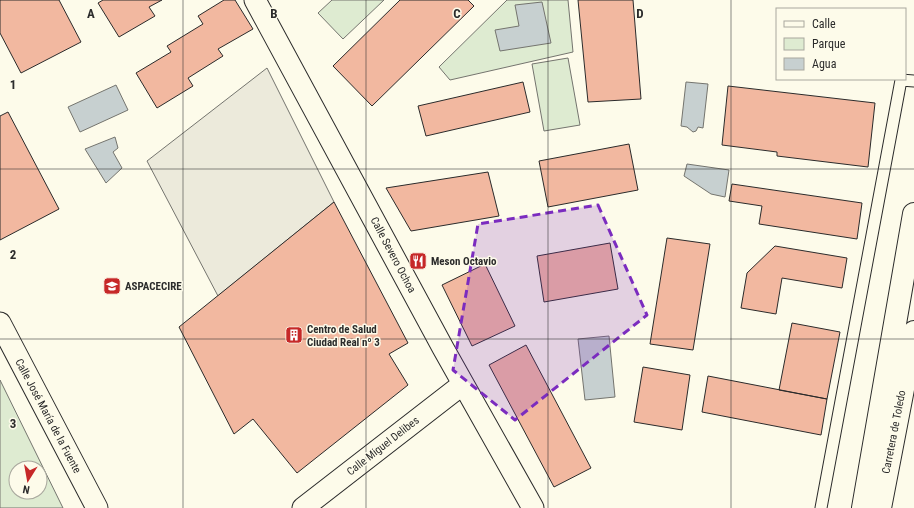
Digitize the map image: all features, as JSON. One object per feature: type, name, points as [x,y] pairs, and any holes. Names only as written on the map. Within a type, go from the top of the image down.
[{"type":"highway","points":[[863,508],[914,214]]},
{"type":"highway","name":"Carretera de Toledo","points":[[880,508],[914,332]]},
{"type":"street","name":"Calle Severo Ochoa","points":[[255,0],[463,384],[533,508]]},
{"type":"street","name":"Calle José María de la Fuente","points":[[0,323],[97,508]]},
{"type":"street","name":"Calle Miguel Delibes","points":[[303,508],[463,384]]},
{"type":"lane","points":[[821,508],[901,80],[914,80]]},
{"type":"highlighted area","points":[[598,205],[647,315],[515,420],[453,370],[478,224]]},
{"type":"green space","points":[[332,0],[384,0],[343,39],[318,13]]},
{"type":"green space","points":[[507,0],[568,0],[573,52],[450,80],[439,67]]},
{"type":"green space","points":[[568,58],[580,125],[544,131],[532,64]]},
{"type":"green space","points":[[0,380],[39,460],[8,460],[8,500],[48,500],[48,478],[63,508],[0,508]]},
{"type":"shaded area","points":[[267,68],[334,202],[218,296],[147,161]]},
{"type":"water","points":[[542,2],[551,43],[500,51],[495,30],[519,26],[515,5]]},
{"type":"water","points":[[686,82],[708,84],[703,128],[698,127],[696,131],[693,132],[687,127],[681,126]]},
{"type":"water","points":[[116,85],[128,110],[80,132],[68,107]]},
{"type":"water","points":[[115,137],[118,148],[113,152],[122,168],[106,183],[85,149]]},
{"type":"water","points":[[687,164],[729,170],[725,197],[711,194],[684,176]]},
{"type":"water","points":[[609,336],[615,397],[585,400],[578,339]]},
{"type":"building","points":[[0,0],[59,0],[81,42],[21,73],[0,33]]},
{"type":"building","points":[[103,0],[162,0],[149,7],[155,16],[119,37],[98,3]]},
{"type":"building","points":[[224,0],[235,0],[253,29],[218,49],[223,56],[188,78],[193,86],[157,108],[136,73],[171,52],[167,46],[203,24],[198,16]]},
{"type":"building","points":[[400,0],[468,0],[474,6],[372,106],[333,66]]},
{"type":"building","points":[[578,0],[633,0],[641,99],[588,102]]},
{"type":"building","points":[[523,82],[530,112],[426,136],[418,106]]},
{"type":"building","points":[[728,86],[875,103],[868,167],[777,156],[777,152],[722,145]]},
{"type":"building","points":[[8,112],[59,209],[0,240],[0,116]]},
{"type":"building","points":[[629,144],[638,190],[548,207],[539,161]]},
{"type":"building","points":[[488,172],[499,216],[411,231],[386,188]]},
{"type":"building","points":[[732,184],[862,203],[857,239],[759,224],[762,206],[729,201]]},
{"type":"building","name":"Centro de Salud Ciudad Real nº 3","points":[[334,202],[408,343],[389,354],[408,385],[297,473],[253,419],[234,434],[179,327]]},
{"type":"building","points":[[667,238],[710,244],[693,350],[650,344]]},
{"type":"building","points":[[610,243],[618,289],[544,302],[537,256]]},
{"type":"building","points":[[775,246],[847,258],[842,288],[782,278],[776,314],[741,308],[747,273]]},
{"type":"building","points":[[485,264],[515,326],[472,346],[442,285]]},
{"type":"building","points":[[792,323],[840,332],[827,399],[779,390]]},
{"type":"building","points":[[526,345],[591,468],[554,487],[489,365]]},
{"type":"building","points":[[643,367],[690,375],[682,430],[634,422]]},
{"type":"building","points":[[708,376],[827,399],[821,435],[702,412]]},
{"type":"place","name":"Meson Octavio","points":[[418,261]]},
{"type":"place","name":"ASPACECIRE","points":[[112,286]]},
{"type":"place","name":"Centro de Salud Ciudad Real nº 3","points":[[294,335]]}]
